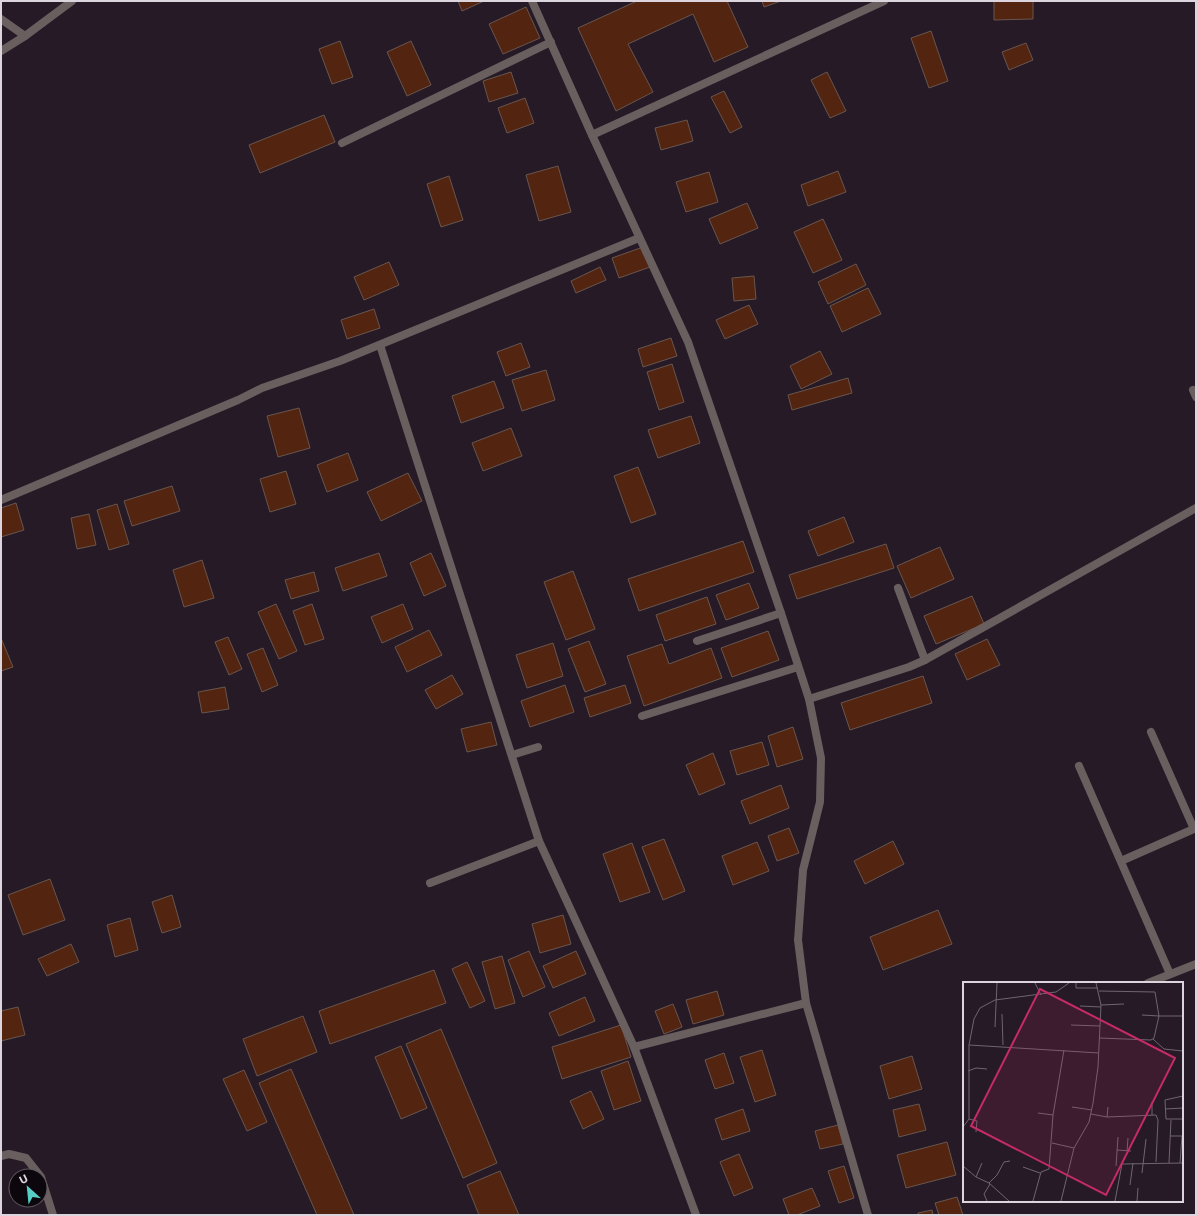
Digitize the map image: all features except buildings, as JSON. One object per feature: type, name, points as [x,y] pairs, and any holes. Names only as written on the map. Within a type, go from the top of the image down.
[{"type":"street","points":[[1,51],[25,36],[72,1]]},
{"type":"street","points":[[532,1],[639,238],[688,342],[809,699],[822,758],[820,802],[803,870],[798,940],[806,1003],[868,1215]]},
{"type":"street","points":[[592,135],[884,1]]},
{"type":"street","points":[[1,19],[25,36]]},
{"type":"street","points":[[342,143],[550,42]]},
{"type":"street","points":[[1,500],[238,400],[262,388],[340,361],[639,238]]},
{"type":"street","points":[[380,345],[539,841],[634,1046],[696,1215]]},
{"type":"street","points":[[809,699],[909,667],[925,660],[1196,508]]},
{"type":"street","points":[[898,588],[925,660]]},
{"type":"street","points":[[697,641],[781,613]]},
{"type":"street","points":[[642,716],[798,667]]},
{"type":"street","points":[[1121,861],[1195,828],[1151,732]]},
{"type":"street","points":[[512,755],[538,746]]},
{"type":"street","points":[[1079,766],[1170,974]]},
{"type":"street","points":[[430,883],[539,841]]},
{"type":"street","points":[[1150,982],[1196,964]]},
{"type":"street","points":[[634,1046],[806,1003]]},
{"type":"street","points":[[1,1156],[8,1154],[26,1158],[41,1177],[53,1215]]}]
